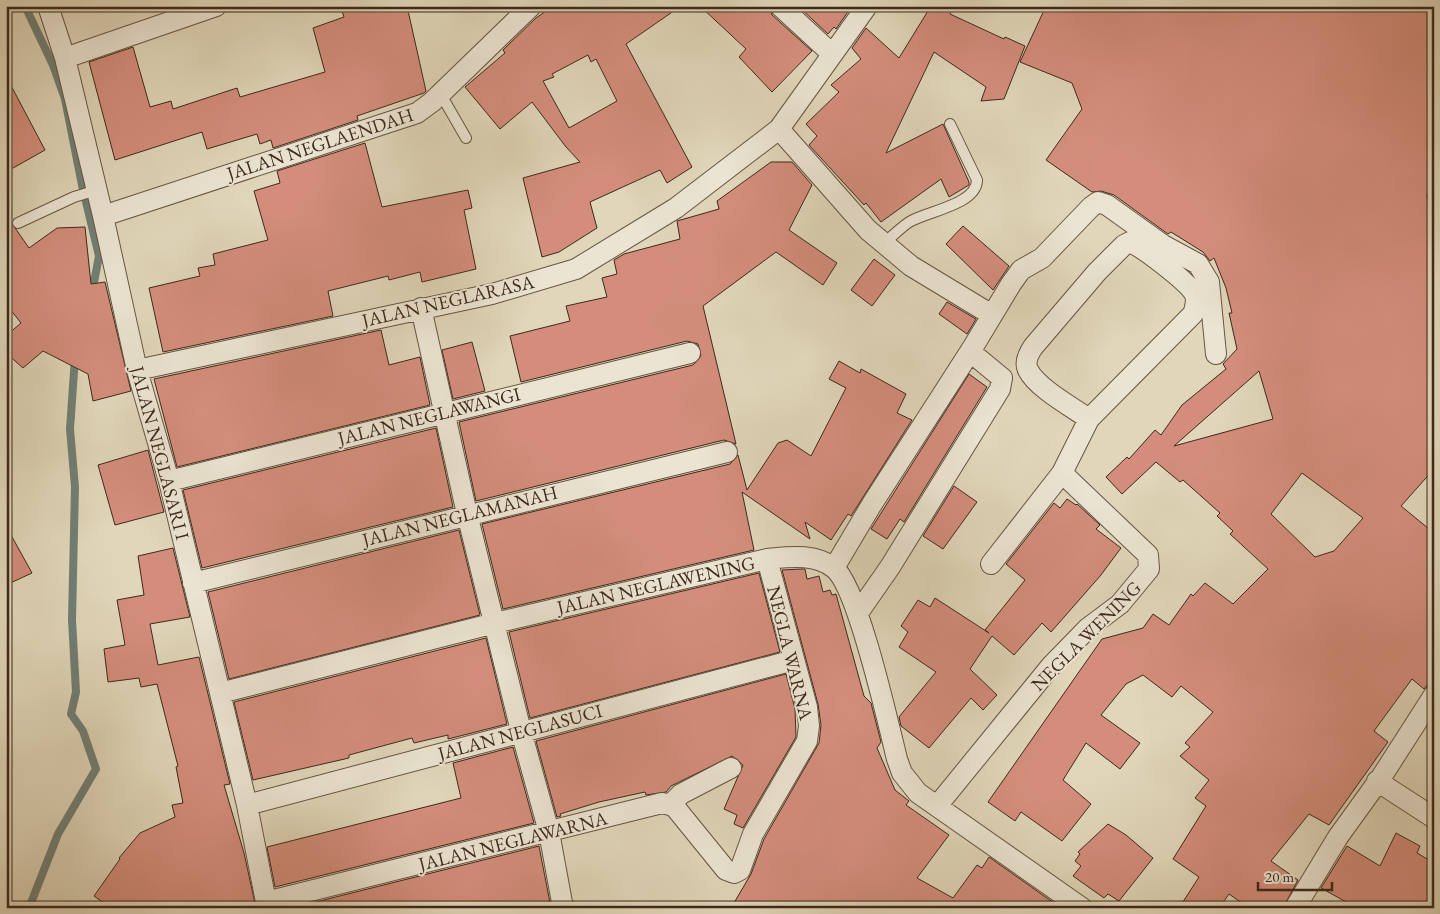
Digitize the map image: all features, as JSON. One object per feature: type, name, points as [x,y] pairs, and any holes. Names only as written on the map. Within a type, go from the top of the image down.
[{"type":"street","name":"JALAN NEGLASARI I","points":[[48,6],[65,58],[92,191],[103,216],[137,370],[169,481],[247,805],[267,905]]},
{"type":"street","points":[[65,58],[216,6]]},
{"type":"street","name":"JALAN NEGLAENDAH","points":[[103,216],[417,113],[531,6]]},
{"type":"street","points":[[780,6],[831,53]]},
{"type":"street","name":"JALAN NEGLARASA","points":[[137,370],[492,294],[576,269],[676,208],[778,129],[831,53],[867,6]]},
{"type":"street","points":[[778,129],[868,230],[911,266],[992,315]]},
{"type":"street","points":[[1082,908],[918,793],[902,773],[858,613],[834,568],[872,504],[1021,270],[1042,258],[1098,202],[1107,205],[1163,245],[1198,264],[1209,282],[1216,354]]},
{"type":"street","points":[[991,564],[1062,473],[1089,419],[1193,314],[1196,296],[1191,288],[1156,259],[1130,242],[1124,245],[1096,272],[1033,347],[1027,360],[1028,370],[1043,386],[1089,419]]},
{"type":"street","points":[[421,308],[466,514],[521,731],[549,832],[563,908]]},
{"type":"street","name":"JALAN NEGLAWANGI","points":[[169,481],[690,353]]},
{"type":"street","points":[[858,613],[890,567],[1000,389],[1002,378],[979,359]]},
{"type":"street","name":"JALAN NEGLAMANAH","points":[[193,583],[466,514],[728,452]]},
{"type":"street","name":"NEGLA WENING","points":[[937,806],[1051,666],[1088,628],[1120,604],[1149,569],[1148,555],[1062,473]]},
{"type":"street","name":"JALAN NEGLAWENING","points":[[220,693],[494,623],[767,559],[797,557],[813,559],[834,568]]},
{"type":"street","name":"NEGLA WARNA","points":[[671,804],[726,870],[730,872],[740,870],[753,834],[807,741],[809,726],[807,707],[767,559]]},
{"type":"street","name":"JALAN NEGLASUCI","points":[[247,805],[794,660]]},
{"type":"street","points":[[1296,908],[1338,837],[1434,695]]},
{"type":"street","points":[[671,804],[681,794],[732,768]]},
{"type":"street","points":[[1377,781],[1434,818]]},
{"type":"street","name":"JALAN NEGLAWARNA","points":[[267,905],[662,803],[671,804]]},
{"type":"lane","points":[[440,93],[466,138]]},
{"type":"lane","points":[[884,243],[911,221],[944,209],[972,194],[977,188],[977,180],[950,124]]},
{"type":"lane","points":[[18,223],[92,191]]},
{"type":"building","points":[[357,6],[407,6],[426,91],[424,93],[357,116],[358,120],[273,148],[271,140],[260,144],[257,134],[207,149],[202,132],[115,160],[89,62],[133,47],[150,107],[171,101],[173,109],[237,88],[240,97],[325,72],[313,28],[344,17],[342,11]]},
{"type":"building","points":[[553,6],[681,6],[626,44],[692,167],[667,183],[660,170],[590,202],[597,228],[559,252],[542,257],[523,178],[580,162],[566,147],[532,102],[500,129],[465,87],[505,53],[503,50],[536,18]],"holes":[[[588,55],[591,62],[596,59],[617,101],[569,128],[543,81],[554,77],[552,74]]]},
{"type":"building","points":[[700,6],[768,6],[772,15],[812,51],[772,92],[739,57],[746,49]]},
{"type":"building","points":[[798,6],[852,6],[836,29],[834,27],[828,34]]},
{"type":"building","points":[[931,6],[954,6],[950,14],[1004,39],[1005,37],[1025,46],[1004,99],[981,101],[986,87],[934,52],[886,153],[943,124],[969,185],[949,197],[941,179],[881,222],[866,203],[864,205],[809,145],[817,136],[806,124],[839,92],[831,85],[861,59],[852,48],[866,28],[899,58]]},
{"type":"building","points":[[1046,6],[1434,6],[1434,57],[1429,60],[1431,67],[1428,68],[1434,90],[1434,113],[1428,114],[1434,136],[1434,193],[1427,195],[1434,221],[1434,469],[1401,506],[1434,533],[1434,677],[1424,689],[1412,679],[1374,731],[1388,742],[1329,825],[1309,814],[1271,861],[1298,880],[1283,908],[1249,908],[1229,894],[1219,908],[1179,908],[1199,877],[1173,859],[1206,806],[1195,798],[1209,780],[1180,756],[1190,747],[1185,743],[1213,712],[1181,686],[1172,697],[1143,675],[1126,684],[1101,715],[1140,743],[1120,769],[1086,743],[1063,780],[1091,804],[1062,841],[1021,812],[1015,821],[988,802],[1102,639],[1143,628],[1153,614],[1169,625],[1191,594],[1193,596],[1205,583],[1233,604],[1268,569],[1230,534],[1233,531],[1217,516],[1220,513],[1183,480],[1180,482],[1156,462],[1122,494],[1106,477],[1127,457],[1129,459],[1155,430],[1161,435],[1182,405],[1226,369],[1223,364],[1237,349],[1229,313],[1232,313],[1226,288],[1214,258],[1210,261],[1203,252],[1171,232],[1168,234],[1114,195],[1101,191],[1092,192],[1046,160],[1082,109],[1072,83],[1020,62]],"holes":[[[1259,371],[1273,419],[1174,446]],[[1302,473],[1363,518],[1334,551],[1315,557],[1271,514]]]},
{"type":"building","points":[[6,76],[45,150],[6,172]]},
{"type":"building","points":[[365,143],[382,207],[468,190],[472,208],[464,210],[476,269],[422,282],[420,272],[389,280],[388,276],[328,291],[333,316],[163,352],[149,288],[200,276],[198,268],[215,265],[213,254],[268,240],[254,191],[280,183],[277,171]]},
{"type":"building","points":[[771,162],[792,162],[812,185],[789,230],[837,263],[823,285],[776,252],[703,306],[736,444],[724,440],[476,501],[459,422],[693,365],[701,356],[698,344],[687,341],[521,382],[510,336],[570,321],[566,306],[607,297],[602,278],[617,274],[614,260],[624,254],[680,239],[677,221],[719,209],[717,201]]},
{"type":"building","points":[[6,215],[29,248],[57,228],[85,227],[91,284],[105,282],[131,391],[93,401],[88,374],[43,351],[23,368],[6,353],[6,336],[21,323],[6,304]]},
{"type":"building","points":[[963,226],[1009,266],[993,290],[946,244]]},
{"type":"building","points":[[874,259],[895,275],[872,306],[851,290]]},
{"type":"building","points":[[947,302],[976,319],[967,334],[939,314]]},
{"type":"building","points":[[381,330],[389,365],[420,357],[430,405],[177,467],[154,379]]},
{"type":"building","points":[[472,342],[485,391],[453,399],[442,350]]},
{"type":"building","points":[[839,361],[860,373],[861,369],[906,394],[897,413],[912,420],[851,516],[848,514],[831,540],[805,522],[810,539],[742,492],[754,550],[503,609],[482,524],[730,464],[738,455],[747,490],[778,443],[787,440],[811,456],[846,388],[829,379]]},
{"type":"building","points":[[969,374],[987,387],[904,522],[900,519],[887,539],[871,529]]},
{"type":"building","points":[[436,428],[453,507],[202,568],[183,490]]},
{"type":"building","points":[[148,450],[164,512],[115,525],[98,465]]},
{"type":"building","points":[[954,486],[977,502],[943,549],[923,536]]},
{"type":"building","points":[[1067,499],[1077,504],[1100,525],[1096,529],[1121,548],[1101,575],[1051,632],[1042,623],[1014,655],[992,636],[970,669],[997,695],[983,710],[971,698],[929,748],[901,726],[899,717],[936,672],[899,647],[908,632],[901,626],[918,600],[930,607],[935,598],[989,633],[985,630],[1025,580],[1006,564],[1054,503],[1060,508]]},
{"type":"building","points":[[6,526],[32,573],[6,585]]},
{"type":"building","points":[[459,530],[480,615],[229,679],[208,592]]},
{"type":"building","points":[[173,548],[190,617],[150,624],[158,665],[199,657],[230,784],[224,785],[244,853],[256,908],[111,908],[94,896],[119,858],[140,833],[175,817],[172,805],[183,803],[176,767],[178,766],[157,684],[141,687],[139,678],[108,682],[104,649],[125,645],[117,600],[144,595],[138,556]]},
{"type":"building","points":[[805,569],[807,579],[819,576],[823,592],[830,590],[832,595],[836,594],[864,696],[871,703],[881,742],[877,748],[895,790],[909,801],[906,805],[949,835],[917,878],[953,898],[977,865],[982,868],[989,857],[1061,908],[731,908],[751,874],[764,839],[819,743],[821,725],[818,704],[782,570]]},
{"type":"building","points":[[759,573],[780,652],[530,718],[509,632]]},
{"type":"building","points":[[486,638],[507,724],[448,739],[448,735],[414,743],[412,738],[349,755],[349,758],[253,780],[234,702]]},
{"type":"building","points":[[786,674],[795,709],[796,737],[743,828],[734,824],[737,815],[724,809],[743,765],[732,756],[671,786],[666,792],[646,795],[645,792],[599,802],[560,814],[561,816],[557,817],[536,741]]},
{"type":"building","points":[[513,747],[534,823],[275,887],[267,847],[461,798],[453,763]]},
{"type":"building","points":[[1108,824],[1126,835],[1153,858],[1119,901],[1108,894],[1104,898],[1073,876],[1081,866],[1075,861],[1080,854],[1078,852]]},
{"type":"building","points":[[1396,833],[1420,846],[1417,853],[1434,863],[1434,908],[1357,908],[1321,888],[1347,846],[1380,866]]},
{"type":"building","points":[[539,846],[551,908],[292,908]]},
{"type":"waterway","points":[[25,6],[53,65],[65,99],[82,185],[99,256],[92,293]]},
{"type":"waterway","points":[[29,908],[58,834],[96,769],[83,731],[71,714],[76,692],[72,620],[75,487],[70,429],[75,357]]}]
